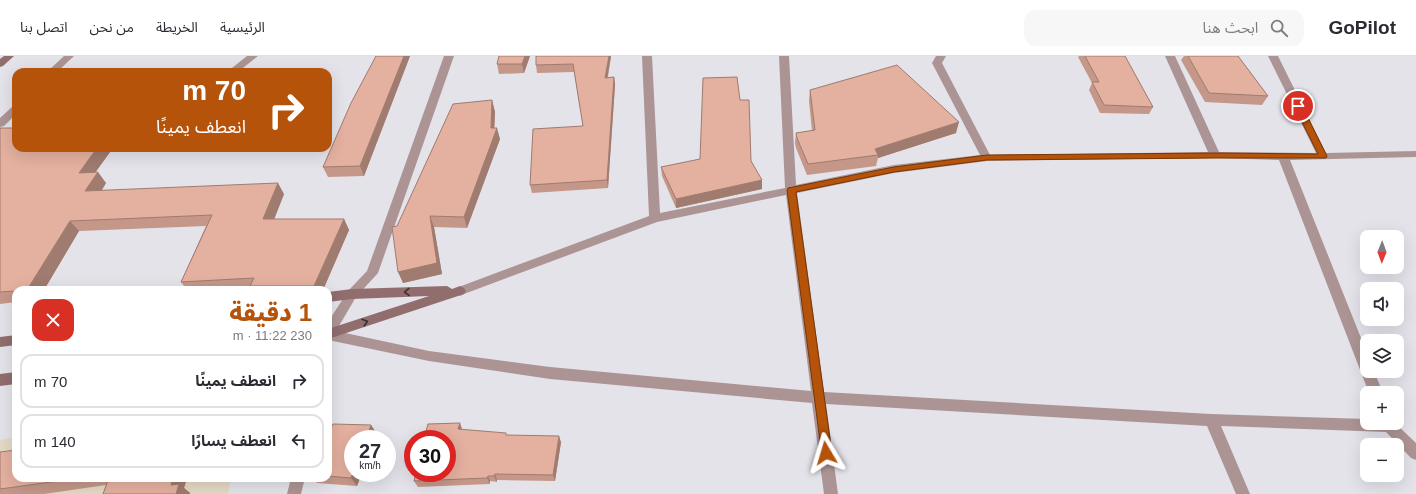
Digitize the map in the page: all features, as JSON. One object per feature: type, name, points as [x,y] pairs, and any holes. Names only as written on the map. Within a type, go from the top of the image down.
[{"type":"street","points":[[0,64],[9,56]]},
{"type":"street","points":[[56,68],[69,56]]},
{"type":"street","points":[[238,68],[254,56]]},
{"type":"street","points":[[332,327],[352,294],[372,273],[449,56]]},
{"type":"street","points":[[646,56],[655,218]]},
{"type":"street","points":[[784,56],[791,190],[820,398],[831,494]]},
{"type":"street","points":[[941,56],[937,63],[987,158]]},
{"type":"street","points":[[1170,56],[1216,155]]},
{"type":"street","points":[[1273,56],[1323,156]]},
{"type":"street","points":[[0,124],[12,112]]},
{"type":"street","points":[[332,333],[460,291],[655,218],[894,169],[987,158],[1216,155],[1283,157],[1416,154]]},
{"type":"street","points":[[1283,157],[1360,353]]},
{"type":"street","points":[[332,296],[352,294],[460,291]]},
{"type":"street","points":[[332,335],[429,356],[550,373],[820,398],[1211,420],[1360,424]]},
{"type":"street","points":[[0,342],[12,340]]},
{"type":"street","points":[[0,380],[12,378]]},
{"type":"street","points":[[1211,420],[1243,494]]},
{"type":"street","points":[[1393,430],[1416,453]]},
{"type":"street","points":[[294,494],[297,482]]},
{"type":"shaded area","points":[[12,438],[12,482],[230,482],[228,494],[0,494],[0,440]]},
{"type":"building","points":[[376,56],[404,56],[360,166],[323,167],[330,152],[332,152],[332,146],[351,103]]},
{"type":"building","points":[[499,56],[525,56],[522,64],[497,64]]},
{"type":"building","points":[[536,56],[609,56],[605,78],[614,77],[607,180],[530,185],[533,129],[583,126],[573,64],[536,65]]},
{"type":"building","points":[[1085,56],[1125,56],[1153,107],[1104,105],[1092,82],[1099,82]]},
{"type":"building","points":[[1188,56],[1238,56],[1268,96],[1209,93]]},
{"type":"building","points":[[897,65],[959,122],[875,149],[878,155],[808,164],[796,133],[815,130],[810,90]]},
{"type":"building","points":[[737,77],[740,100],[749,100],[751,161],[762,180],[676,199],[661,167],[700,159],[703,78]]},
{"type":"building","points":[[492,100],[491,128],[497,128],[464,217],[430,216],[437,263],[398,272],[392,227],[397,226],[453,104]]},
{"type":"building","points":[[0,128],[12,128],[12,152],[94,152],[79,173],[98,172],[85,191],[278,183],[263,219],[344,219],[314,286],[250,286],[254,278],[181,282],[212,215],[70,221],[29,286],[12,286],[12,291],[0,292]]},
{"type":"building","points":[[460,423],[458,429],[506,433],[506,435],[559,436],[553,475],[495,474],[494,476],[488,476],[487,478],[456,479],[456,430],[426,430],[428,424]]},
{"type":"building","points":[[333,424],[371,425],[369,430],[344,430],[344,477],[332,476]]},
{"type":"building","points":[[12,450],[12,482],[51,482],[0,489],[0,452]]},
{"type":"building","points":[[108,482],[172,482],[171,485],[179,484],[176,494],[103,494]]},
{"type":"route","points":[[826,453],[820,398],[791,190],[894,169],[987,158],[1216,155],[1283,157],[1323,156],[1298,106]]}]
